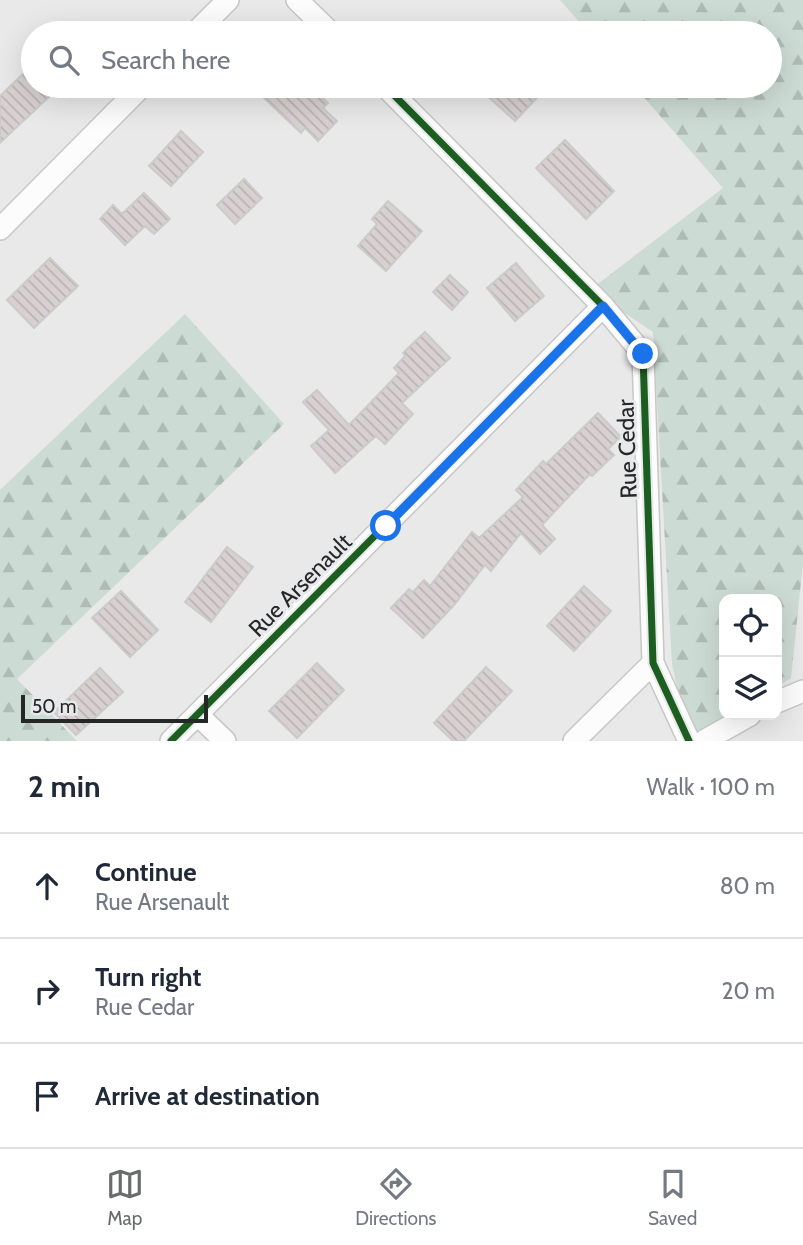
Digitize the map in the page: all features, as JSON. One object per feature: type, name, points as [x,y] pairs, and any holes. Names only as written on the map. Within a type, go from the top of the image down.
[{"type":"street","points":[[207,21],[228,0]]},
{"type":"street","points":[[297,0],[319,21]]},
{"type":"street","points":[[0,229],[130,98]]},
{"type":"street","name":"Rue Cedar","points":[[397,98],[603,306],[643,354],[653,663],[689,741]]},
{"type":"street","name":"Rue Arsenault","points":[[171,741],[603,306]]},
{"type":"street","points":[[574,741],[653,663]]},
{"type":"street","points":[[782,700],[803,691]]},
{"type":"street","points":[[198,715],[225,741]]},
{"type":"street","points":[[704,741],[741,720]]},
{"type":"green space","points":[[560,0],[803,0],[803,563],[791,678],[782,684],[782,594],[719,594],[721,720],[688,740],[672,664],[653,332],[590,290],[723,188],[644,98],[782,98],[782,21],[578,21]]},
{"type":"green space","points":[[185,314],[284,424],[17,679],[77,741],[0,741],[0,490]]},
{"type":"building","points":[[21,76],[21,98],[48,98],[0,143],[0,96]]},
{"type":"building","points":[[264,98],[323,98],[328,103],[323,108],[337,121],[318,141],[305,128],[301,133]]},
{"type":"building","points":[[489,98],[537,98],[515,121]]},
{"type":"building","points":[[181,131],[203,152],[171,186],[149,166]]},
{"type":"building","points":[[565,140],[614,191],[586,219],[536,168]]},
{"type":"building","points":[[244,179],[262,198],[235,224],[217,205]]},
{"type":"building","points":[[144,193],[170,219],[154,234],[145,226],[125,245],[100,219],[113,205],[122,214]]},
{"type":"building","points":[[388,201],[422,231],[386,271],[358,246],[377,224],[372,219]]},
{"type":"building","points":[[50,258],[78,286],[34,328],[7,300]]},
{"type":"building","points":[[516,263],[544,296],[515,321],[487,288]]},
{"type":"building","points":[[450,275],[468,292],[452,310],[433,292]]},
{"type":"building","points":[[425,332],[450,358],[402,403],[413,414],[385,444],[376,436],[335,473],[311,446],[329,430],[303,402],[317,390],[349,425],[399,373],[394,368],[405,356],[403,353]]},
{"type":"building","points":[[598,413],[621,437],[608,449],[614,455],[592,476],[590,474],[542,525],[555,539],[540,554],[521,533],[491,571],[485,565],[454,605],[423,638],[391,608],[409,589],[413,592],[424,580],[430,586],[472,532],[479,538],[523,497],[516,490],[543,461],[546,464]]},
{"type":"building","points":[[227,547],[253,567],[211,622],[185,602]]},
{"type":"building","points":[[584,586],[611,611],[574,651],[547,626]]},
{"type":"building","points":[[121,591],[158,630],[130,657],[92,618]]},
{"type":"building","points":[[317,663],[344,690],[297,738],[269,711]]},
{"type":"building","points":[[486,667],[512,691],[464,741],[453,741],[434,723]]},
{"type":"building","points":[[100,668],[123,692],[76,735],[54,712]]},
{"type":"cycle path","points":[[397,98],[603,306],[643,354],[653,663],[689,741]]},
{"type":"cycle path","points":[[171,741],[603,306]]},
{"type":"route","points":[[386,526],[603,306],[643,354]]}]
